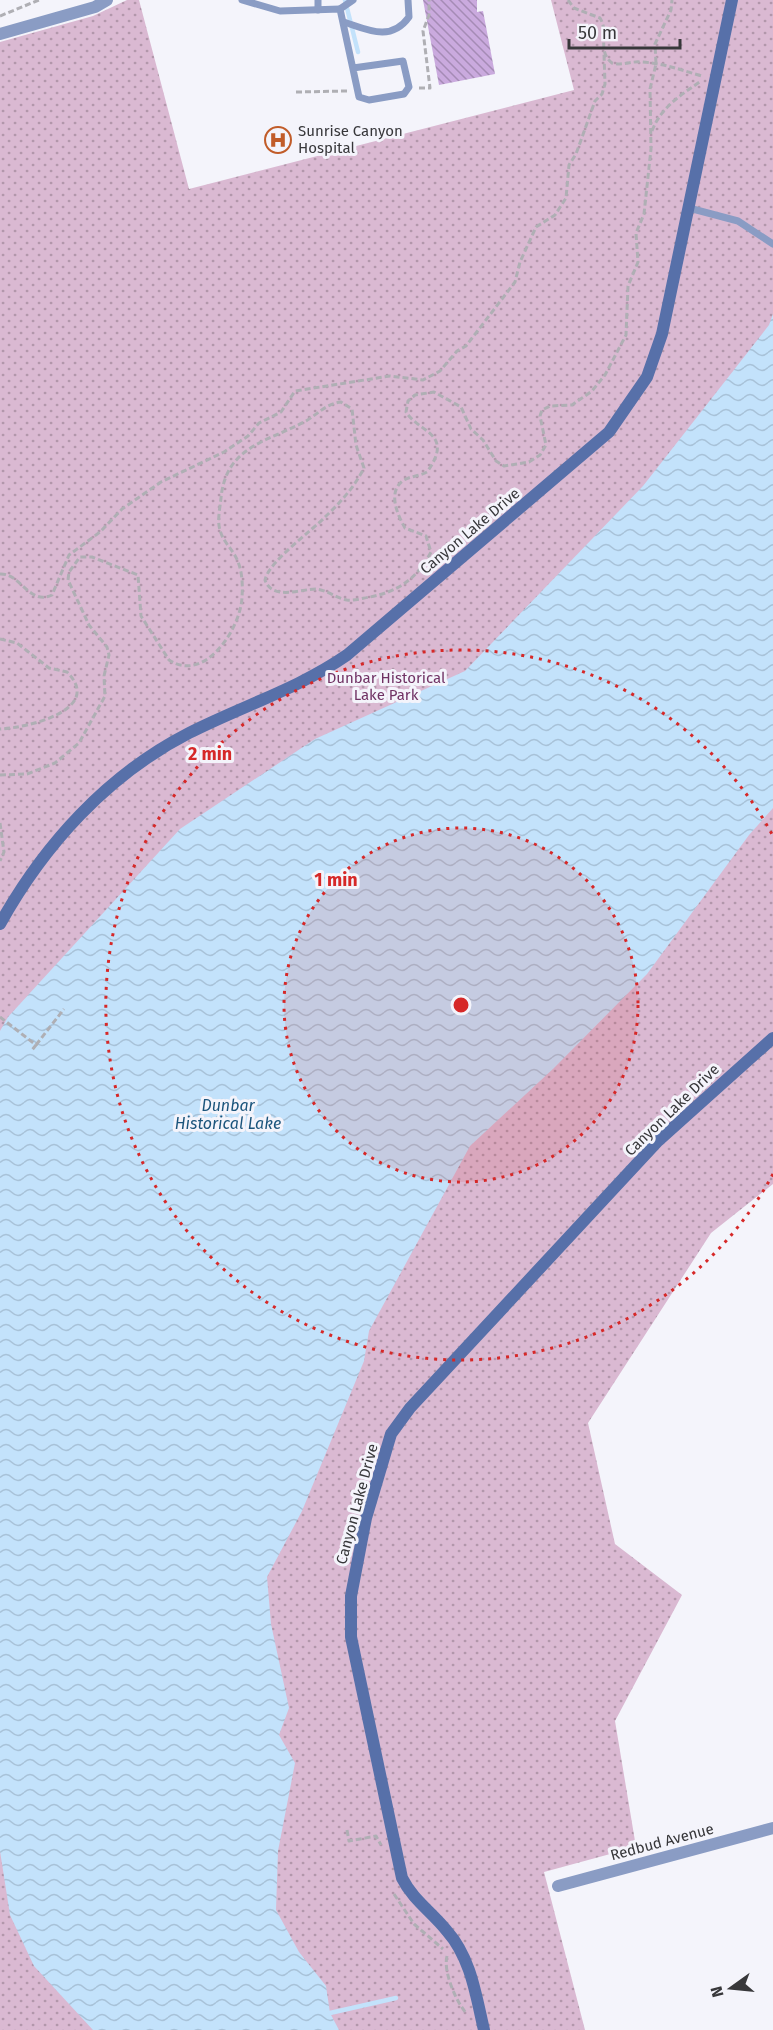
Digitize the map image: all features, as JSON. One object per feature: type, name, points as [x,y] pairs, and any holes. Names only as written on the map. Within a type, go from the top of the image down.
[{"type":"street","points":[[0,34],[96,7],[107,0]]},
{"type":"street","name":"Canyon Lake Drive","points":[[0,924],[21,886],[99,795],[186,735],[316,676],[347,655],[609,432],[647,377],[659,345],[732,0]]},
{"type":"street","name":"Canyon Lake Drive","points":[[484,2030],[470,1972],[456,1942],[410,1894],[402,1878],[351,1637],[352,1584],[380,1469],[391,1434],[410,1408],[658,1141],[773,1038]]},
{"type":"street","name":"Redbud Avenue","points":[[558,1886],[773,1828]]},
{"type":"lane","points":[[242,0],[274,10],[340,9],[353,0]]},
{"type":"lane","points":[[318,0],[318,10]]},
{"type":"lane","points":[[344,22],[375,32],[389,33],[401,27],[409,17],[408,0]]},
{"type":"lane","points":[[340,9],[344,22],[353,68],[360,97],[369,100],[404,94],[409,87],[403,61],[353,68]]},
{"type":"lane","points":[[689,208],[738,221],[773,243]]},
{"type":"path","points":[[0,16],[39,0]]},
{"type":"path","points":[[0,574],[14,577],[35,596],[46,598],[52,595],[69,555],[100,532],[122,509],[161,482],[224,452],[248,436],[259,423],[281,412],[295,391],[390,376],[423,380],[440,372],[476,334],[496,303],[515,282],[520,262],[536,227],[561,208],[566,198],[569,165],[576,154],[595,101],[602,94],[605,84],[604,28],[600,18],[574,8],[568,0]]},
{"type":"path","points":[[0,775],[27,774],[55,763],[79,743],[105,696],[107,647],[89,625],[68,580],[69,572],[80,557],[92,557],[138,575],[141,616],[169,660],[176,664],[193,664],[221,649],[240,612],[242,590],[241,570],[219,529],[223,484],[232,464],[275,434],[306,420],[326,406],[341,402],[352,409],[356,445],[364,468],[358,481],[326,516],[270,568],[265,580],[276,591],[315,589],[346,600],[375,596],[403,586],[422,569],[431,552],[426,536],[405,528],[395,509],[399,486],[404,480],[427,472],[436,456],[434,438],[429,430],[409,418],[406,412],[408,401],[415,395],[434,392],[461,407],[471,429],[483,440],[496,461],[504,466],[530,462],[540,455],[546,445],[540,416],[543,410],[550,406],[572,405],[586,397],[605,375],[626,335],[628,286],[638,262],[636,233],[644,214],[651,132],[650,89],[656,64],[655,44],[671,10],[672,0]]},
{"type":"path","points":[[604,54],[609,61],[616,64],[639,62],[667,64],[706,77],[666,108],[656,119],[651,132]]},
{"type":"path","points":[[0,639],[17,643],[49,668],[67,672],[73,678],[78,694],[69,709],[45,718],[0,729]]},
{"type":"path","points":[[0,823],[4,852],[0,861]]},
{"type":"path","points":[[32,1050],[64,1009]]},
{"type":"path","points":[[0,1017],[36,1045]]},
{"type":"path","points":[[448,1953],[445,1964],[468,2022]]},
{"type":"green space","name":"Dunbar Historical Lake Park","points":[[127,0],[139,0],[189,189],[574,90],[551,0],[773,0],[773,1184],[711,1233],[588,1423],[615,1544],[682,1595],[615,1721],[636,1847],[544,1872],[585,2030],[0,2030],[0,42],[93,16]]},
{"type":"water","name":"Dunbar Historical Lake","points":[[773,314],[773,808],[749,835],[647,974],[554,1068],[470,1146],[369,1331],[364,1361],[302,1511],[267,1577],[271,1624],[289,1708],[279,1735],[295,1763],[278,1851],[276,1910],[299,1952],[326,1986],[330,2013],[339,2030],[93,2030],[34,1966],[10,1915],[0,1851],[0,1031],[8,1017],[180,829],[315,739],[465,671],[643,486],[769,325]]},
{"type":"building","points":[[423,0],[477,0],[477,12],[483,11],[495,74],[439,85]]},
{"type":"waterway","points":[[345,0],[358,52]]},
{"type":"waterway","points":[[330,2013],[396,1998]]},
{"type":"place","name":"Sunrise Canyon Hospital","points":[[278,140]]}]
